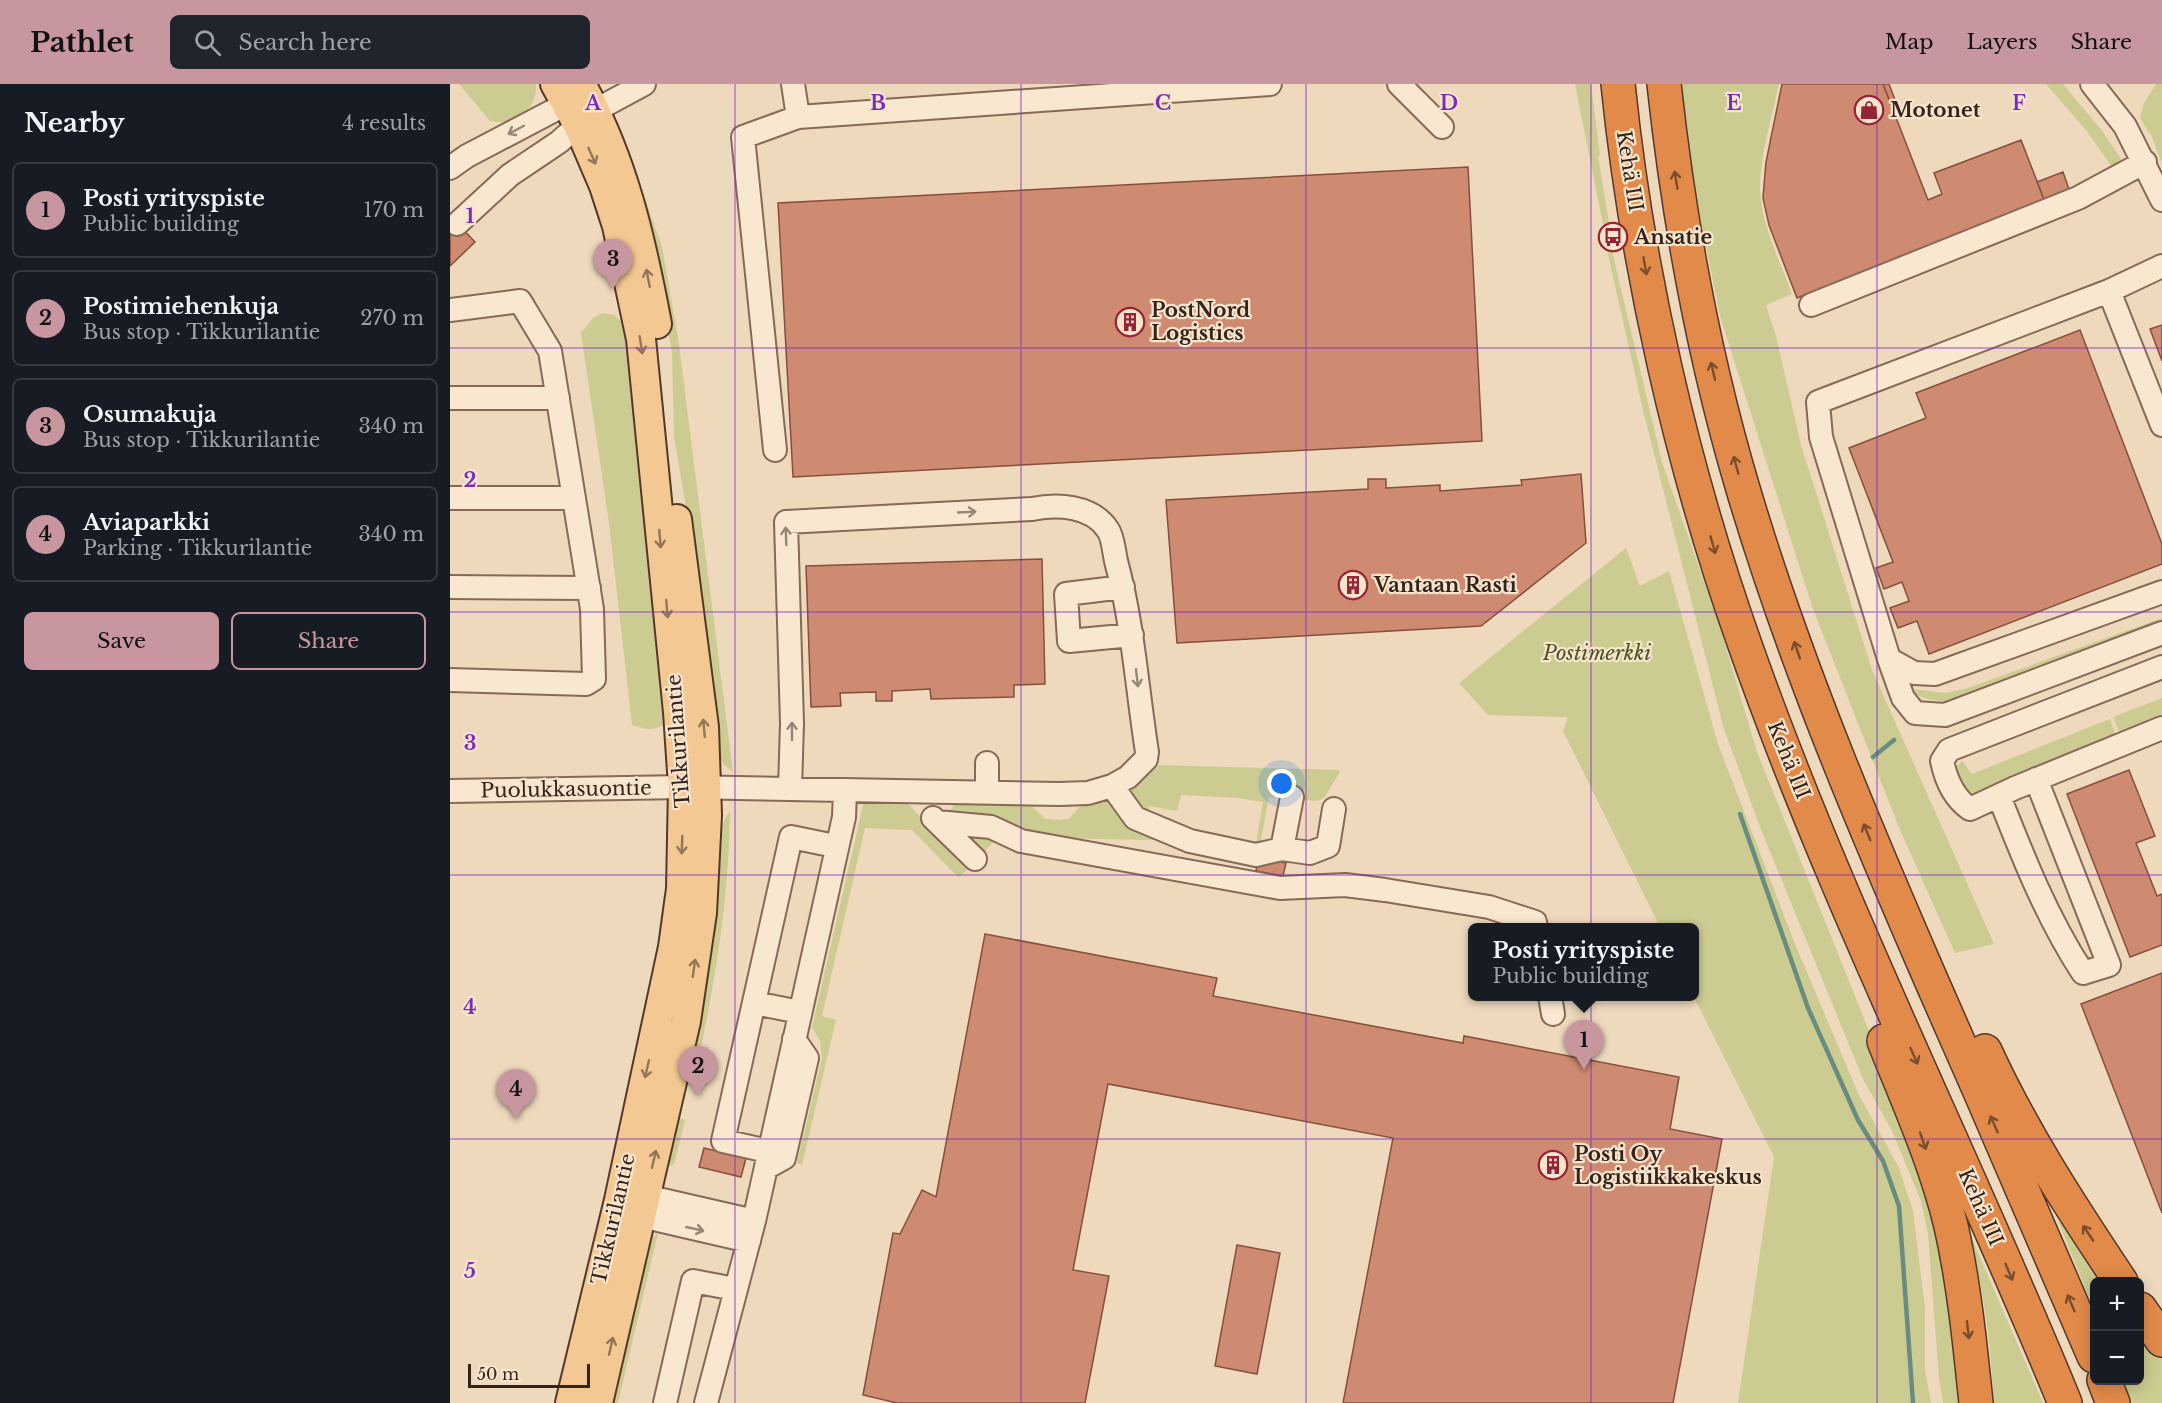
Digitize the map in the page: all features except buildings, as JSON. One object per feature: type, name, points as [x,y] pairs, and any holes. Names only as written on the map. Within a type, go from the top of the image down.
[{"type":"highway","name":"Kehä III","points":[[1618,84],[1624,142],[1649,291],[1681,428],[1744,642],[1832,867],[1982,1207],[2064,1403]]},
{"type":"highway","points":[[1664,84],[1688,254],[1742,487],[1815,700],[1890,885],[2090,1347]]},
{"type":"highway","points":[[1832,867],[1868,1000],[1922,1138],[1950,1224],[1964,1299],[1976,1403]]},
{"type":"highway","points":[[1890,885],[1949,974],[1992,1066],[2027,1133],[2072,1209],[2118,1277]]},
{"type":"highway","points":[[2144,1316],[2162,1340]]},
{"type":"highway","points":[[2106,1385],[2113,1403]]},
{"type":"main road","name":"Tikkurilantie","points":[[579,97],[596,164],[617,226],[641,339],[695,787],[635,1204],[598,1403]]},
{"type":"main road","name":"Tikkurilantie","points":[[570,1403],[635,1204]]},
{"type":"street","points":[[450,168],[467,156],[579,97],[644,84]]},
{"type":"street","points":[[793,84],[798,117]]},
{"type":"street","points":[[775,450],[743,137],[798,117],[1136,88],[1270,84]]},
{"type":"street","points":[[1399,84],[1442,127]]},
{"type":"street","points":[[2102,87],[2126,126],[2162,200]]},
{"type":"street","points":[[457,224],[510,176],[559,142],[579,97]]},
{"type":"street","points":[[1811,305],[2078,198],[2145,162]]},
{"type":"street","points":[[2162,266],[2109,291],[1818,402],[1821,437],[1889,659],[1903,698],[1915,713],[1945,715],[2162,633]]},
{"type":"street","points":[[2109,291],[2162,424]]},
{"type":"street","points":[[450,310],[520,301],[550,351],[589,588],[594,679],[586,684],[450,680]]},
{"type":"street","points":[[450,398],[558,398]]},
{"type":"street","points":[[450,498],[574,498]]},
{"type":"street","points":[[790,789],[792,723],[786,522],[1032,509],[1050,505],[1072,507],[1090,515],[1108,530],[1123,587],[1132,635],[1146,759],[1128,777],[1112,786],[1135,818],[1190,841],[1256,855],[1281,849],[1310,853],[1328,846],[1334,809]]},
{"type":"street","points":[[450,587],[589,588]]},
{"type":"street","points":[[1123,587],[1066,594],[1069,641],[1132,635]]},
{"type":"street","points":[[1889,659],[1914,673],[1935,674],[2162,592]]},
{"type":"street","points":[[2162,666],[1949,750],[1942,761],[1944,772],[1963,805],[1970,810],[2036,779],[2162,728]]},
{"type":"street","points":[[987,763],[987,792]]},
{"type":"street","points":[[1999,796],[2034,882],[2064,944],[2083,973],[2109,965],[2036,779]]},
{"type":"street","name":"Puolukkasuontie","points":[[450,791],[695,787],[912,793],[1088,793],[1112,786]]},
{"type":"street","points":[[835,846],[791,837],[723,1141],[767,1160],[784,1158],[807,1058],[795,1039],[843,817],[845,791]]},
{"type":"street","points":[[912,793],[975,860]]},
{"type":"street","points":[[1281,849],[1292,797]]},
{"type":"street","points":[[937,822],[991,827],[1021,841],[1280,888],[1345,885],[1489,907],[1535,923]]},
{"type":"street","points":[[754,1003],[800,1012]]},
{"type":"street","points":[[706,1403],[767,1160]]},
{"type":"street","points":[[635,1204],[751,1231]]},
{"type":"street","points":[[669,1402],[693,1281],[735,1289]]},
{"type":"green space","points":[[459,84],[536,84],[536,93],[529,108],[523,114],[508,121],[490,121]]},
{"type":"green space","points":[[1575,84],[1591,84],[1600,155],[1598,156],[1609,223],[1603,224]]},
{"type":"green space","points":[[1681,84],[1779,84],[1764,149],[1760,188],[1767,229],[1792,294],[1766,305],[1776,336],[1801,445],[1872,670],[1994,944],[1955,953],[1900,830],[1813,609],[1720,316],[1697,201]]},
{"type":"green space","points":[[2046,84],[2063,84],[2103,132],[2121,159],[2112,167],[2086,130]]},
{"type":"green space","points":[[2156,84],[2162,84],[2162,164],[2152,137],[2140,118],[2144,103]]},
{"type":"green space","points":[[645,198],[662,247],[678,337],[733,772],[723,764],[716,747],[692,543],[674,436],[672,352],[642,199]]},
{"type":"green space","points":[[1611,247],[1662,462],[1719,624],[1757,752],[1894,1093],[1941,1231],[1964,1403],[1943,1403],[1928,1234],[1921,1201],[1892,1131],[1863,1079],[1760,827],[1723,726],[1643,410],[1607,250]]},
{"type":"green space","points":[[602,313],[614,315],[629,328],[669,720],[660,727],[652,729],[632,725],[609,523],[581,333],[593,318]]},
{"type":"green space","name":"Postimerkki","points":[[1626,548],[1640,586],[1669,571],[1718,744],[1795,944],[1858,1093],[1899,1168],[1913,1211],[1925,1308],[1925,1370],[1931,1403],[1738,1403],[1774,1157],[1696,1001],[1699,1001],[1699,923],[1658,923],[1563,731],[1568,717],[1488,715],[1459,683]]},
{"type":"green space","points":[[2162,618],[2162,625],[1951,702],[1931,700],[1913,694],[1913,689],[1945,693],[1965,689]]},
{"type":"green space","points":[[2162,698],[2162,718],[2121,736],[2113,717]]},
{"type":"green space","points":[[2110,719],[2116,737],[1976,793],[1964,788],[1959,780],[1955,768],[1962,761],[1972,774]]},
{"type":"green space","points":[[1157,765],[1339,770],[1340,772],[1324,798],[1317,801],[1269,797],[1260,845],[1256,844],[1263,802],[1238,798],[1181,795],[1177,811],[1149,806],[1146,816],[1130,800],[1128,788],[1148,776]]},
{"type":"green space","points":[[1109,796],[1153,836],[1154,840],[1034,834],[950,811],[954,804],[960,803],[1030,804],[1045,819],[1060,820],[1068,819],[1082,805]]},
{"type":"green space","points":[[864,801],[897,801],[909,805],[969,868],[959,877],[957,876],[912,830],[865,828],[822,1016],[836,1020],[802,1165],[797,1163],[822,1058],[820,1041],[812,1027]]},
{"type":"green space","points":[[730,811],[727,879],[714,979],[694,1079],[685,1080],[719,877],[721,834],[725,818]]},
{"type":"green space","points":[[965,833],[996,839],[984,852]]},
{"type":"green space","points":[[677,1117],[685,1120],[674,1164],[668,1167],[660,1165]]},
{"type":"green space","points":[[2058,1221],[2082,1244],[2107,1277],[2090,1277],[2090,1300]]},
{"type":"green space","points":[[658,1233],[618,1403],[605,1403],[644,1244]]},
{"type":"green space","points":[[1970,1234],[2043,1403],[1993,1403],[1986,1318]]},
{"type":"green space","points":[[2144,1327],[2162,1350],[2162,1403],[2132,1403],[2125,1385],[2144,1385]]},
{"type":"waterway","points":[[1873,757],[1894,740]]},
{"type":"waterway","points":[[1740,814],[1808,1008],[1858,1120],[1883,1161],[1899,1206],[1913,1403]]},
{"type":"place","name":"Motonet","points":[[1869,110]]},
{"type":"place","name":"Ansatie","points":[[1613,237]]},
{"type":"place","name":"Osumakuja","points":[[613,289]]},
{"type":"place","name":"PostNord Logistics","points":[[1130,322]]},
{"type":"place","name":"Vantaan Rasti","points":[[1353,585]]},
{"type":"place","name":"Posti yrityspiste","points":[[1584,1070]]},
{"type":"place","name":"Postimiehenkuja","points":[[698,1096]]},
{"type":"place","name":"Aviaparkki","points":[[516,1119]]},
{"type":"place","name":"Posti Oy Logistiikkakeskus","points":[[1553,1165]]}]
